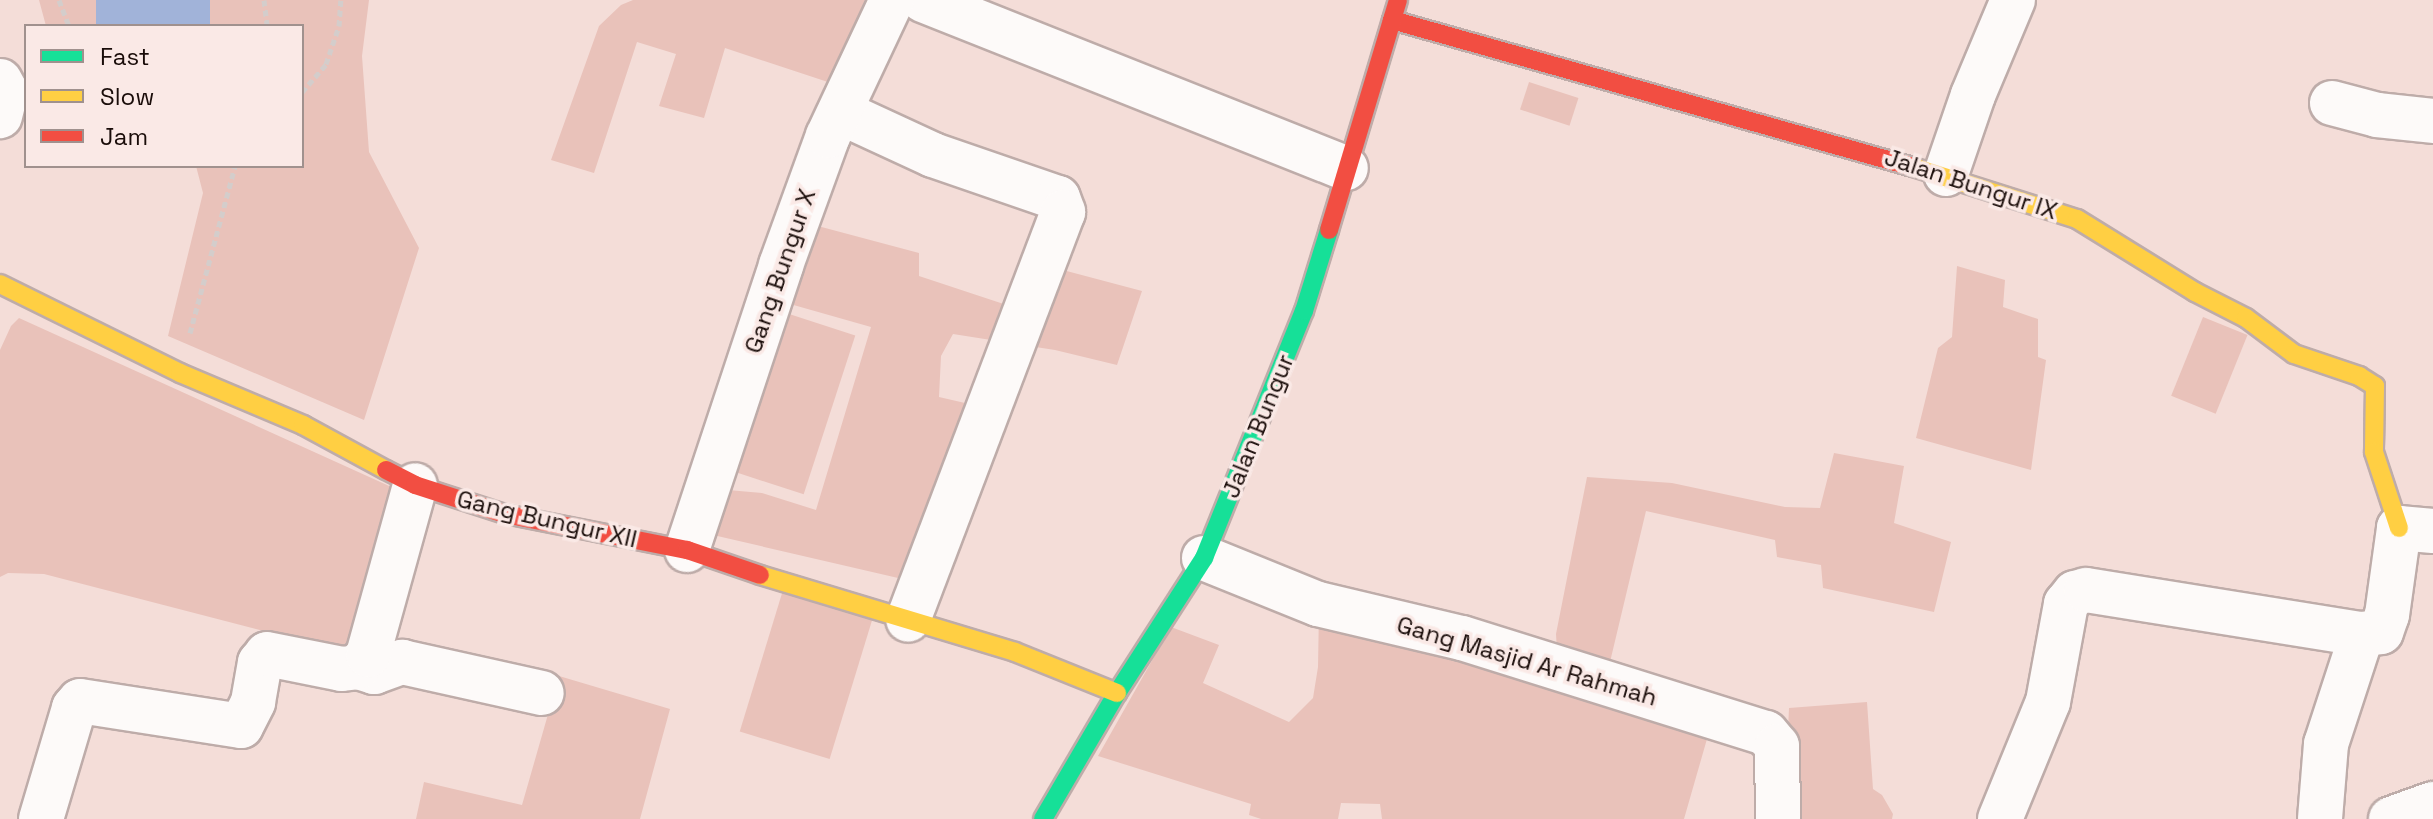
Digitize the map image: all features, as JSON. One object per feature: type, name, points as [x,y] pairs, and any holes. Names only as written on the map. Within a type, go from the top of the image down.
[{"type":"street","name":"Gang Bungur X","points":[[687,550],[781,265],[840,112],[892,0]]},
{"type":"street","points":[[923,0],[1346,168]]},
{"type":"street","name":"Jalan Bungur","points":[[1043,819],[1117,693],[1204,558],[1304,311],[1398,0]]},
{"type":"street","points":[[1946,174],[1973,95],[2013,0]]},
{"type":"street","name":"Jalan Bungur IX","points":[[1392,20],[1946,174],[2077,219],[2195,292],[2246,318],[2294,354],[2359,376],[2375,386],[2374,452],[2416,529]]},
{"type":"street","points":[[0,81],[6,92],[0,116]]},
{"type":"street","points":[[2332,103],[2377,115],[2433,121]]},
{"type":"street","points":[[840,112],[933,155],[1058,198],[1063,212],[908,619]]},
{"type":"street","name":"Gang Bungur XII","points":[[0,284],[180,373],[303,425],[415,485],[505,514],[687,550],[802,590],[1015,652],[1117,693]]},
{"type":"street","points":[[358,667],[368,655],[415,485]]},
{"type":"street","points":[[2000,819],[2048,702],[2066,604],[2075,593],[2086,590],[2126,595],[2362,634],[2381,632],[2416,529]]},
{"type":"street","name":"Gang Masjid Ar Rahmah","points":[[1204,558],[1318,604],[1462,638],[1766,733],[1777,746],[1778,819]]},
{"type":"street","points":[[2320,819],[2326,744],[2362,634]]},
{"type":"street","points":[[41,819],[74,708],[80,701],[241,726],[253,702],[260,663],[267,654],[374,672],[402,662],[542,693]]},
{"type":"street","points":[[2391,819],[2433,804]]},
{"type":"path","points":[[59,0],[68,24]]},
{"type":"path","points":[[264,0],[267,24]]},
{"type":"path","points":[[304,90],[326,64],[339,26],[341,0]]},
{"type":"path","points":[[180,373],[234,168]]},
{"type":"shaded area","points":[[39,0],[369,0],[362,56],[369,152],[419,248],[364,420],[168,336],[203,193],[197,168],[304,168],[304,24],[45,24]]},
{"type":"shaded area","points":[[633,0],[879,0],[840,86],[725,48],[704,118],[659,106],[676,54],[637,42],[594,173],[551,160],[599,26],[621,5]]},
{"type":"shaded area","points":[[1529,82],[1578,98],[1569,126],[1520,110]]},
{"type":"shaded area","points":[[814,225],[919,253],[919,276],[1022,310],[1044,265],[1142,291],[1117,365],[1055,350],[953,334],[941,356],[939,397],[1004,412],[937,587],[713,535],[728,490],[762,493],[816,510],[871,327],[790,304]]},
{"type":"shaded area","points":[[1957,266],[2005,280],[2003,307],[2038,319],[2038,357],[2046,360],[2031,470],[1916,438],[1938,348],[1952,337]]},
{"type":"shaded area","points":[[783,312],[855,335],[804,494],[731,471]]},
{"type":"shaded area","points":[[2203,317],[2248,335],[2216,414],[2171,396]]},
{"type":"shaded area","points":[[19,318],[398,490],[402,511],[344,652],[44,574],[8,573],[0,577],[0,350],[11,326]]},
{"type":"shaded area","points":[[1834,453],[1904,466],[1894,523],[1951,542],[1934,612],[1823,588],[1821,565],[1777,557],[1775,540],[1646,511],[1610,662],[1557,651],[1556,634],[1587,477],[1672,483],[1785,507],[1820,508]]},
{"type":"shaded area","points":[[783,590],[873,617],[830,759],[740,732]]},
{"type":"shaded area","points":[[1319,610],[1709,732],[1684,819],[1382,819],[1380,804],[1341,803],[1338,819],[1261,819],[1249,815],[1251,804],[1098,756],[1171,627],[1219,645],[1203,683],[1289,722],[1313,698],[1318,667]]},
{"type":"shaded area","points":[[559,676],[670,709],[640,819],[416,819],[424,782],[522,805]]},
{"type":"shaded area","points":[[1867,702],[1873,789],[1882,795],[1893,814],[1892,819],[1784,819],[1789,708]]},
{"type":"water","points":[[96,0],[210,0],[210,24],[96,24]]},
{"type":"traffic: fast","points":[[1043,819],[1117,693],[1204,558],[1304,311],[1329,230]]},
{"type":"traffic: slow","points":[[1913,167],[2077,219],[2195,292],[2246,318],[2294,354],[2359,376],[2375,386],[2374,452],[2399,528]]},
{"type":"traffic: slow","points":[[0,284],[180,373],[303,425],[386,470]]},
{"type":"traffic: slow","points":[[760,575],[1015,652],[1117,693]]},
{"type":"traffic: jam","points":[[1329,230],[1398,0]]},
{"type":"traffic: jam","points":[[1392,20],[1913,167]]},
{"type":"traffic: jam","points":[[386,470],[415,485],[505,514],[687,550],[760,575]]}]
